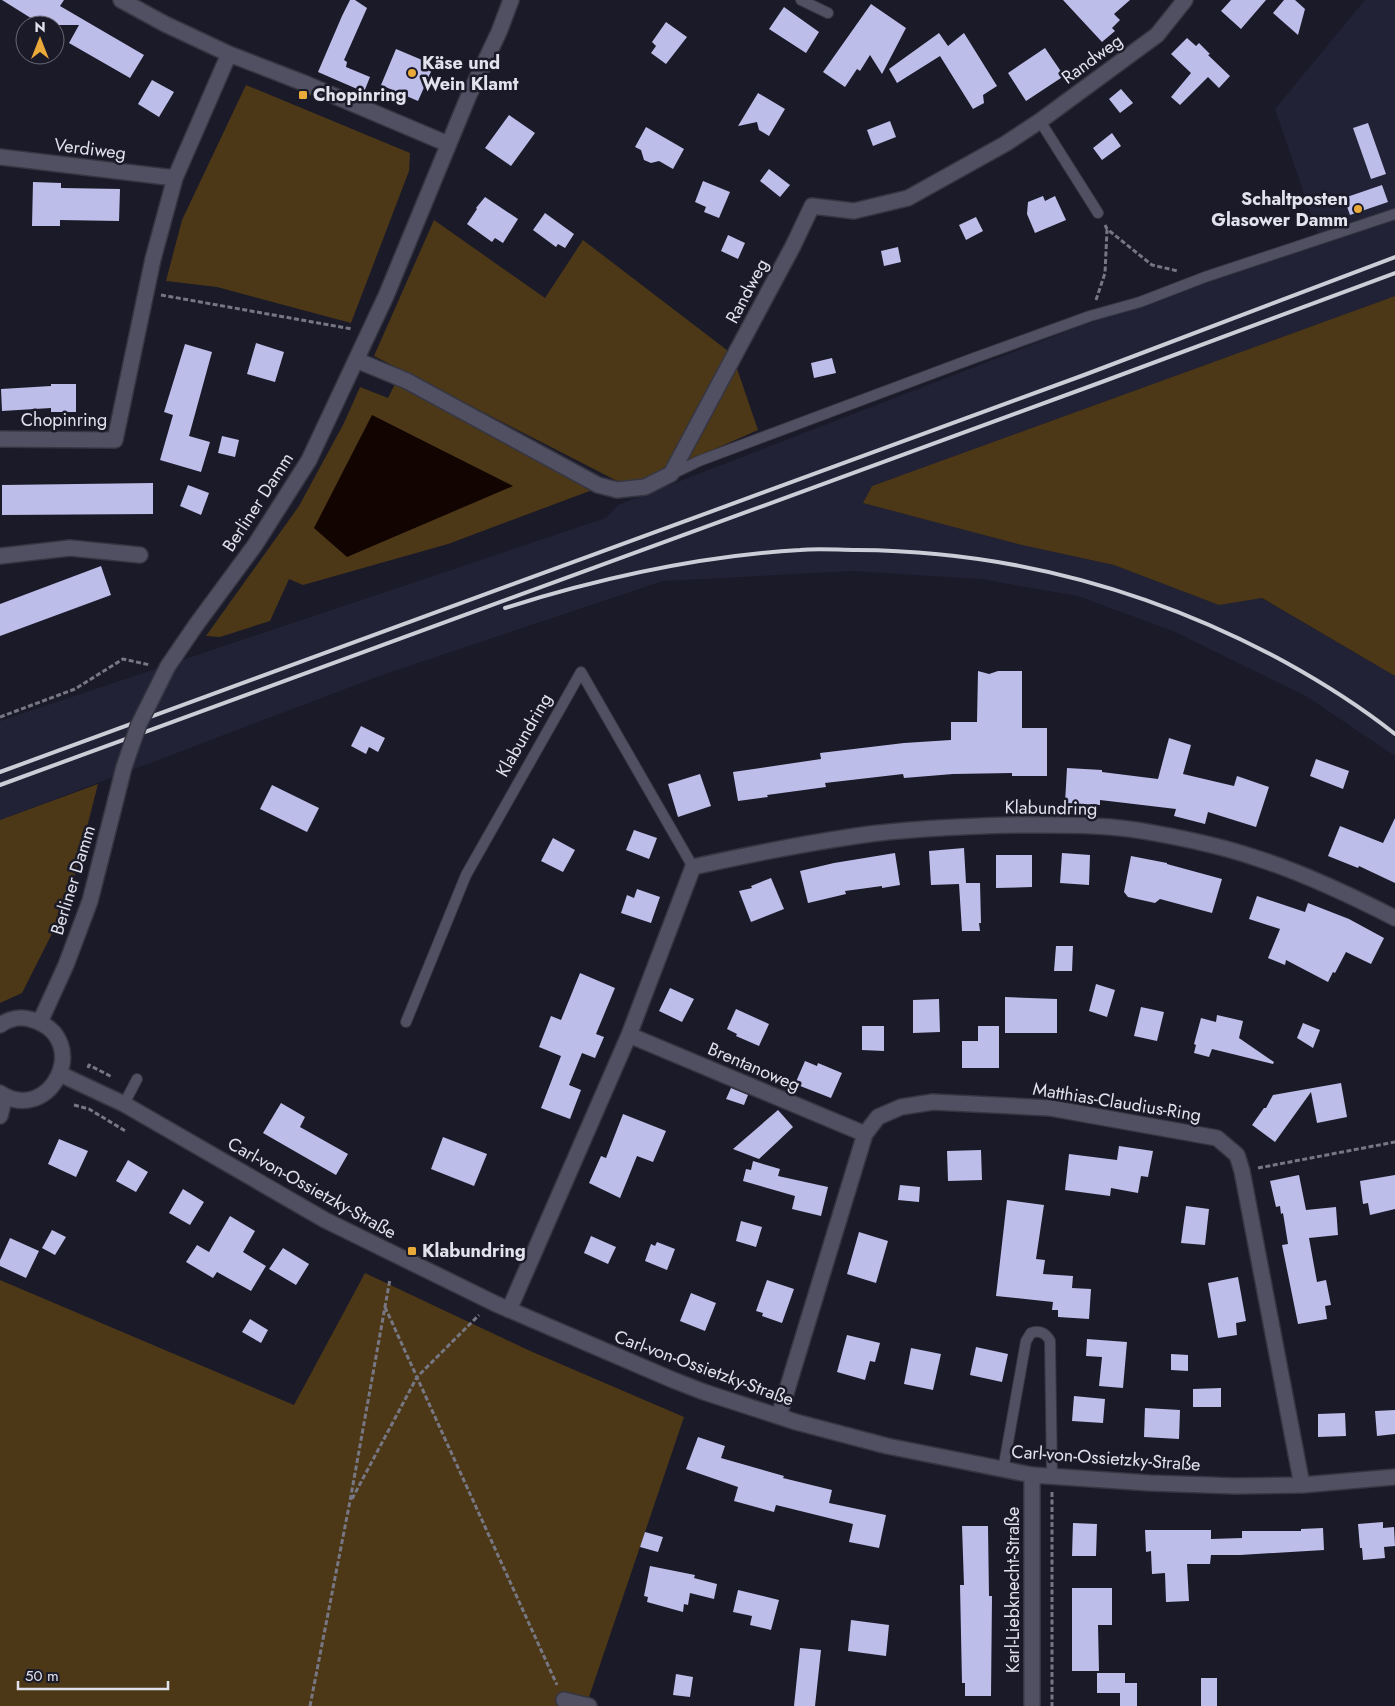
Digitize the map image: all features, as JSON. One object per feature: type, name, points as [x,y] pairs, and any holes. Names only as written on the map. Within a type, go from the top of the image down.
[{"type":"street","points":[[121,0],[165,24],[229,54],[304,83],[448,144]]},
{"type":"street","name":"Berliner Damm","points":[[40,1022],[66,965],[90,901],[124,767],[139,724],[168,666],[255,545],[309,460],[386,296],[448,144],[499,32],[511,0]]},
{"type":"street","name":"Randweg","points":[[671,474],[812,206],[854,211],[908,198],[1005,144],[1040,121],[1157,35],[1185,0]]},
{"type":"street","name":"Chopinring","points":[[0,439],[115,440],[146,293],[174,178],[229,54]]},
{"type":"street","name":"Verdiweg","points":[[0,157],[174,178]]},
{"type":"street","points":[[356,360],[407,381],[598,485],[618,490],[645,487],[671,474]]},
{"type":"street","points":[[0,556],[70,548],[140,555]]},
{"type":"street","name":"Klabundring","points":[[693,867],[777,849],[858,835],[959,826],[1081,825],[1152,832],[1253,857],[1311,879],[1395,918]]},
{"type":"street","points":[[509,1310],[629,1035],[693,867]]},
{"type":"street","points":[[0,1025],[13,1019],[28,1018],[40,1022],[54,1033],[59,1041],[63,1063],[54,1085],[37,1097],[16,1100],[2,1095],[0,1116]]},
{"type":"street","name":"Brentanoweg","points":[[629,1035],[866,1134]]},
{"type":"street","name":"Carl-von-Ossietzky-Straße","points":[[60,1074],[124,1104],[325,1220],[509,1310],[673,1380],[780,1416],[887,1446],[1032,1475],[1150,1483],[1236,1486],[1302,1485],[1395,1477]]},
{"type":"street","name":"Matthias-Claudius-Ring","points":[[780,1416],[866,1134],[878,1116],[901,1107],[933,1102],[1050,1108],[1217,1138],[1237,1155],[1242,1171],[1302,1485]]},
{"type":"street","name":"Karl-Liebknecht-Straße","points":[[1032,1475],[1032,1706]]},
{"type":"street","points":[[564,1700],[589,1706]]},
{"type":"lane","points":[[801,0],[828,14]]},
{"type":"lane","points":[[1040,121],[1098,213]]},
{"type":"lane","points":[[671,474],[699,460],[1090,316],[1140,302],[1205,277],[1395,214]]},
{"type":"lane","name":"Klabundring","points":[[406,1022],[466,875],[581,672],[693,867]]},
{"type":"lane","points":[[124,1104],[137,1079]]},
{"type":"lane","points":[[1003,1470],[1026,1341],[1031,1333],[1040,1332],[1048,1336],[1050,1341],[1052,1476]]},
{"type":"path","points":[[1098,213],[1107,230],[1152,265],[1205,277]]},
{"type":"path","points":[[1090,316],[1105,273],[1107,230]]},
{"type":"path","points":[[146,293],[354,330]]},
{"type":"path","points":[[0,717],[75,689],[123,659],[152,666],[168,666]]},
{"type":"path","points":[[74,1104],[89,1109],[127,1132]]},
{"type":"path","points":[[1242,1171],[1395,1142]]},
{"type":"path","points":[[310,1706],[350,1501],[390,1279]]},
{"type":"path","points":[[385,1307],[564,1700]]},
{"type":"path","points":[[350,1501],[417,1377],[475,1318]]},
{"type":"path","points":[[1052,1497],[1052,1706]]},
{"type":"shaded area","points":[[1365,0],[1395,0],[1395,296],[872,486],[863,503],[1022,545],[1114,565],[1219,605],[1261,598],[1395,676],[1395,756],[1306,696],[1173,631],[1078,596],[981,579],[853,571],[663,581],[382,675],[0,820],[0,721],[606,518],[618,505],[1318,234],[1275,109]]},
{"type":"shaded area","points":[[246,85],[410,153],[409,171],[351,323],[217,287],[166,281],[182,220]]},
{"type":"shaded area","points":[[434,220],[545,298],[583,240],[732,354],[758,430],[647,479],[630,484],[619,482],[374,356]]},
{"type":"shaded area","points":[[1395,296],[1395,676],[1262,598],[1219,605],[1114,565],[1022,545],[863,503],[872,486]]},
{"type":"shaded area","points":[[395,384],[595,489],[448,544],[303,585],[289,579],[270,621],[220,637],[206,636],[299,506],[344,423],[360,387],[388,398]]},
{"type":"shaded area","points":[[372,415],[513,486],[347,557],[314,528]]},
{"type":"shaded area","points":[[98,784],[68,902],[22,993],[0,1003],[0,820]]},
{"type":"shaded area","points":[[365,1273],[528,1350],[684,1417],[586,1706],[0,1706],[0,1280],[294,1405]]},
{"type":"building","points":[[2,0],[64,0],[60,6],[144,55],[130,78],[69,43],[79,25],[65,25],[65,15],[26,15]]},
{"type":"building","points":[[350,0],[355,0],[367,8],[344,60],[347,62],[346,67],[370,77],[364,92],[318,72]]},
{"type":"building","points":[[1063,0],[1130,0],[1114,14],[1120,20],[1112,28],[1115,31],[1102,42]]},
{"type":"building","points":[[1231,0],[1266,0],[1241,29],[1221,11]]},
{"type":"building","points":[[1284,0],[1295,0],[1305,9],[1298,35],[1273,13]]},
{"type":"building","points":[[871,4],[906,28],[882,74],[870,55],[860,71],[857,69],[845,87],[823,72]]},
{"type":"building","points":[[784,7],[819,32],[806,53],[769,29]]},
{"type":"building","points":[[666,22],[687,37],[666,64],[651,53],[656,46],[652,42]]},
{"type":"building","points":[[939,33],[948,46],[964,33],[997,86],[983,95],[984,103],[973,109],[940,56],[897,83],[889,69]]},
{"type":"building","points":[[1187,38],[1196,46],[1199,43],[1210,54],[1208,55],[1230,76],[1219,88],[1208,77],[1180,105],[1171,97],[1191,73],[1171,54]]},
{"type":"building","points":[[1045,48],[1064,76],[1026,101],[1008,73]]},
{"type":"building","name":"Käse und Wein Klamt","points":[[396,49],[434,65],[418,101],[381,85]]},
{"type":"building","points":[[152,80],[174,92],[159,117],[138,104]]},
{"type":"building","points":[[1121,89],[1133,103],[1120,113],[1109,99]]},
{"type":"building","points":[[758,93],[785,109],[769,136],[759,130],[757,122],[738,126]]},
{"type":"building","points":[[509,115],[535,133],[511,166],[485,148]]},
{"type":"building","points":[[890,121],[896,137],[873,146],[867,130]]},
{"type":"building","points":[[1368,123],[1386,174],[1371,179],[1353,128]]},
{"type":"building","points":[[646,127],[684,149],[673,169],[659,161],[651,163],[644,160],[641,150],[635,147]]},
{"type":"building","points":[[1112,133],[1121,146],[1102,160],[1093,148]]},
{"type":"building","points":[[769,169],[790,185],[780,197],[760,181]]},
{"type":"building","points":[[703,181],[730,192],[719,218],[704,212],[706,207],[695,202]]},
{"type":"building","points":[[33,182],[61,183],[61,188],[120,189],[119,221],[60,220],[60,226],[32,226]]},
{"type":"building","name":"Schaltposten Glasower Damm","points":[[1382,185],[1388,202],[1350,215],[1344,198]]},
{"type":"building","points":[[1043,196],[1045,201],[1055,196],[1066,220],[1035,233],[1027,214],[1028,202]]},
{"type":"building","points":[[485,197],[518,219],[503,243],[495,238],[492,242],[467,224]]},
{"type":"building","points":[[545,213],[574,234],[565,248],[558,244],[556,247],[533,230]]},
{"type":"building","points":[[976,217],[983,231],[966,240],[959,225]]},
{"type":"building","points":[[728,235],[745,243],[738,259],[721,251]]},
{"type":"building","points":[[898,247],[901,262],[884,266],[881,251]]},
{"type":"building","points":[[256,343],[284,352],[275,382],[247,374]]},
{"type":"building","points":[[185,344],[212,352],[189,436],[210,442],[201,472],[160,460],[173,415],[164,412]]},
{"type":"building","points":[[832,358],[836,373],[814,378],[811,363]]},
{"type":"building","points":[[51,384],[76,384],[76,412],[51,412],[51,408],[2,411],[1,389],[51,386]]},
{"type":"building","points":[[222,436],[239,440],[235,457],[218,453]]},
{"type":"building","points":[[153,483],[153,514],[2,515],[2,485]]},
{"type":"building","points":[[188,485],[209,493],[201,515],[180,506]]},
{"type":"building","points":[[101,566],[111,595],[0,636],[0,604]]},
{"type":"building","points":[[978,671],[989,674],[998,671],[1022,671],[1022,728],[1047,728],[1047,776],[1012,776],[1012,773],[953,774],[904,778],[903,774],[825,783],[826,787],[738,801],[733,772],[821,759],[820,753],[904,743],[951,740],[951,722],[977,722]]},
{"type":"building","points":[[361,726],[385,738],[378,752],[369,747],[366,754],[351,746]]},
{"type":"building","points":[[1169,738],[1191,745],[1183,774],[1234,786],[1237,776],[1269,787],[1256,827],[1208,812],[1205,824],[1174,816],[1176,809],[1100,800],[1100,805],[1065,803],[1067,768],[1102,770],[1102,772],[1158,779]]},
{"type":"building","points":[[1316,759],[1349,771],[1343,789],[1310,776]]},
{"type":"building","points":[[700,774],[711,806],[678,817],[668,784]]},
{"type":"building","points":[[272,785],[319,808],[307,832],[260,809]]},
{"type":"building","points":[[1395,818],[1395,883],[1359,866],[1358,868],[1328,856],[1340,826],[1383,843]]},
{"type":"building","points":[[634,830],[657,838],[649,859],[626,850]]},
{"type":"building","points":[[553,838],[575,850],[563,872],[541,861]]},
{"type":"building","points":[[964,848],[966,883],[980,883],[980,931],[962,931],[959,884],[931,885],[929,851]]},
{"type":"building","points":[[895,853],[900,885],[845,891],[846,894],[808,903],[800,871],[834,863]]},
{"type":"building","points":[[1062,853],[1090,855],[1089,885],[1060,883]]},
{"type":"building","points":[[996,855],[1032,855],[1032,887],[996,888]]},
{"type":"building","points":[[1131,856],[1167,863],[1222,879],[1212,913],[1160,899],[1155,903],[1128,897],[1124,892]]},
{"type":"building","points":[[771,878],[784,909],[751,922],[739,891],[752,888],[751,886]]},
{"type":"building","points":[[637,889],[660,897],[651,923],[621,913],[627,895],[634,898]]},
{"type":"building","points":[[1257,896],[1305,912],[1308,903],[1349,919],[1384,938],[1371,964],[1346,952],[1328,982],[1286,960],[1285,965],[1268,958],[1280,929],[1249,919]]},
{"type":"building","points":[[1056,946],[1073,946],[1072,971],[1054,971]]},
{"type":"building","points":[[580,973],[615,988],[596,1034],[604,1037],[595,1058],[582,1053],[569,1085],[581,1090],[570,1119],[541,1108],[561,1056],[539,1047],[551,1016],[561,1020]]},
{"type":"building","points":[[1096,984],[1115,990],[1107,1017],[1089,1011]]},
{"type":"building","points":[[670,988],[694,999],[682,1022],[659,1011]]},
{"type":"building","points":[[1005,997],[1057,999],[1057,1033],[1005,1033]]},
{"type":"building","points":[[939,999],[940,1032],[913,1033],[913,1000]]},
{"type":"building","points":[[1141,1007],[1164,1012],[1157,1041],[1134,1036]]},
{"type":"building","points":[[736,1009],[769,1024],[759,1046],[736,1036],[737,1034],[727,1029]]},
{"type":"building","points":[[1217,1015],[1243,1021],[1239,1038],[1274,1062],[1273,1064],[1212,1049],[1209,1057],[1194,1053],[1196,1045],[1194,1044],[1201,1018],[1216,1022]]},
{"type":"building","points":[[1303,1023],[1320,1030],[1313,1048],[1297,1038]]},
{"type":"building","points":[[862,1026],[884,1026],[884,1051],[862,1050]]},
{"type":"building","points":[[978,1026],[999,1026],[999,1068],[962,1068],[962,1041],[978,1041]]},
{"type":"building","points":[[805,1061],[817,1066],[818,1063],[842,1073],[831,1098],[795,1084]]},
{"type":"building","points":[[1341,1083],[1347,1117],[1317,1123],[1311,1092],[1275,1142],[1252,1125],[1264,1108],[1266,1108],[1273,1095]]},
{"type":"building","points":[[731,1088],[748,1095],[744,1105],[726,1099]]},
{"type":"building","points":[[281,1103],[305,1117],[300,1127],[348,1154],[336,1175],[263,1133]]},
{"type":"building","points":[[778,1110],[793,1127],[759,1159],[733,1149]]},
{"type":"building","points":[[623,1114],[666,1131],[653,1162],[637,1156],[620,1198],[589,1183],[601,1156],[606,1158]]},
{"type":"building","points":[[443,1137],[487,1154],[474,1186],[431,1169]]},
{"type":"building","points":[[59,1139],[88,1151],[76,1177],[48,1164]]},
{"type":"building","points":[[1119,1146],[1153,1151],[1148,1177],[1141,1176],[1138,1193],[1111,1188],[1110,1196],[1065,1190],[1069,1154],[1117,1160]]},
{"type":"building","points":[[981,1150],[982,1180],[948,1181],[947,1151]]},
{"type":"building","points":[[128,1160],[148,1172],[136,1192],[116,1181]]},
{"type":"building","points":[[753,1161],[780,1169],[778,1176],[828,1187],[821,1216],[792,1209],[795,1196],[743,1181],[746,1169],[751,1170]]},
{"type":"building","points":[[1299,1175],[1306,1210],[1336,1207],[1338,1235],[1309,1238],[1317,1282],[1326,1280],[1331,1305],[1325,1306],[1327,1319],[1298,1324],[1282,1245],[1288,1244],[1283,1213],[1281,1214],[1280,1206],[1276,1207],[1270,1181]]},
{"type":"building","points":[[1395,1175],[1395,1209],[1370,1215],[1368,1203],[1363,1204],[1360,1181]]},
{"type":"building","points":[[900,1185],[920,1187],[919,1202],[898,1200]]},
{"type":"building","points":[[183,1189],[204,1202],[190,1225],[169,1213]]},
{"type":"building","points":[[1007,1200],[1044,1205],[1036,1259],[1045,1260],[1043,1274],[1073,1276],[1072,1288],[1091,1289],[1089,1319],[1058,1317],[1058,1310],[1052,1310],[1053,1302],[996,1296]]},
{"type":"building","points":[[1186,1206],[1209,1209],[1205,1245],[1181,1243]]},
{"type":"building","points":[[230,1216],[255,1231],[243,1252],[266,1266],[251,1291],[217,1272],[213,1278],[186,1262],[197,1245],[209,1252]]},
{"type":"building","points":[[741,1221],[762,1227],[756,1247],[736,1241]]},
{"type":"building","points":[[52,1230],[66,1237],[55,1255],[42,1248]]},
{"type":"building","points":[[859,1232],[888,1241],[876,1283],[847,1274]]},
{"type":"building","points":[[591,1236],[616,1247],[608,1264],[584,1253]]},
{"type":"building","points":[[10,1238],[39,1251],[26,1278],[0,1266],[0,1260]]},
{"type":"building","points":[[657,1242],[675,1249],[667,1270],[645,1261],[651,1244],[655,1246]]},
{"type":"building","points":[[283,1248],[309,1264],[296,1285],[269,1269]]},
{"type":"building","points":[[1238,1277],[1246,1321],[1236,1323],[1237,1335],[1218,1338],[1208,1283]]},
{"type":"building","points":[[767,1280],[794,1289],[782,1323],[762,1316],[763,1313],[756,1311]]},
{"type":"building","points":[[691,1293],[716,1303],[705,1331],[680,1321]]},
{"type":"building","points":[[250,1319],[268,1330],[261,1343],[242,1332]]},
{"type":"building","points":[[847,1335],[880,1343],[875,1362],[870,1361],[865,1380],[837,1372]]},
{"type":"building","points":[[1087,1339],[1127,1342],[1123,1388],[1099,1386],[1102,1357],[1086,1356]]},
{"type":"building","points":[[976,1347],[1008,1354],[1002,1382],[970,1375]]},
{"type":"building","points":[[911,1348],[941,1354],[933,1390],[904,1384]]},
{"type":"building","points":[[1171,1354],[1188,1355],[1188,1371],[1171,1370]]},
{"type":"building","points":[[1221,1388],[1221,1407],[1193,1407],[1193,1389]]},
{"type":"building","points":[[1074,1396],[1105,1399],[1103,1423],[1072,1421]]},
{"type":"building","points":[[1145,1408],[1180,1410],[1179,1439],[1144,1437]]},
{"type":"building","points":[[1395,1410],[1395,1434],[1377,1436],[1375,1411]]},
{"type":"building","points":[[1345,1413],[1346,1436],[1318,1437],[1318,1414]]},
{"type":"building","points":[[698,1437],[725,1446],[721,1458],[784,1476],[783,1478],[832,1490],[829,1503],[886,1515],[879,1548],[849,1542],[853,1524],[776,1505],[774,1512],[734,1501],[738,1487],[686,1469]]},
{"type":"building","points":[[1383,1522],[1383,1528],[1394,1527],[1395,1546],[1384,1547],[1385,1558],[1363,1560],[1358,1524]]},
{"type":"building","points":[[1073,1523],[1097,1524],[1096,1556],[1072,1556]]},
{"type":"building","points":[[962,1526],[988,1526],[989,1596],[992,1596],[991,1696],[965,1696],[965,1683],[962,1683],[960,1585],[964,1585]]},
{"type":"building","points":[[1323,1528],[1324,1550],[1211,1555],[1210,1564],[1187,1564],[1189,1601],[1166,1602],[1165,1573],[1152,1574],[1151,1551],[1146,1552],[1145,1530],[1211,1530],[1211,1539],[1242,1538],[1242,1531],[1301,1531],[1301,1529]]},
{"type":"building","points":[[645,1532],[663,1537],[658,1552],[640,1547]]},
{"type":"building","points":[[650,1566],[695,1575],[694,1578],[717,1584],[714,1599],[690,1593],[688,1605],[684,1604],[683,1612],[647,1602],[648,1597],[644,1596]]},
{"type":"building","points":[[1072,1588],[1112,1588],[1112,1625],[1098,1625],[1099,1671],[1072,1671]]},
{"type":"building","points":[[738,1590],[779,1600],[771,1630],[750,1625],[752,1616],[733,1612]]},
{"type":"building","points":[[851,1620],[889,1625],[886,1656],[848,1651]]},
{"type":"building","points":[[800,1648],[821,1650],[815,1706],[794,1706]]},
{"type":"building","points":[[1097,1673],[1125,1673],[1125,1683],[1137,1683],[1137,1706],[1120,1706],[1120,1693],[1097,1693]]},
{"type":"building","points":[[676,1674],[693,1677],[690,1697],[673,1695]]},
{"type":"building","points":[[1201,1678],[1217,1678],[1217,1706],[1201,1706]]},
{"type":"railway","points":[[0,772],[1084,375],[1395,257]]},
{"type":"railway","points":[[0,785],[1395,273]]},
{"type":"railway","points":[[505,608],[614,578],[725,557],[807,549],[829,549],[913,552],[969,558],[1024,567],[1078,579],[1131,595],[1183,614],[1285,662],[1328,687],[1395,734]]},
{"type":"place","name":"Käse und Wein Klamt","points":[[412,73]]},
{"type":"place","name":"Chopinring","points":[[303,95]]},
{"type":"place","name":"Schaltposten Glasower Damm","points":[[1358,209]]},
{"type":"place","name":"Klabundring","points":[[412,1251]]}]
